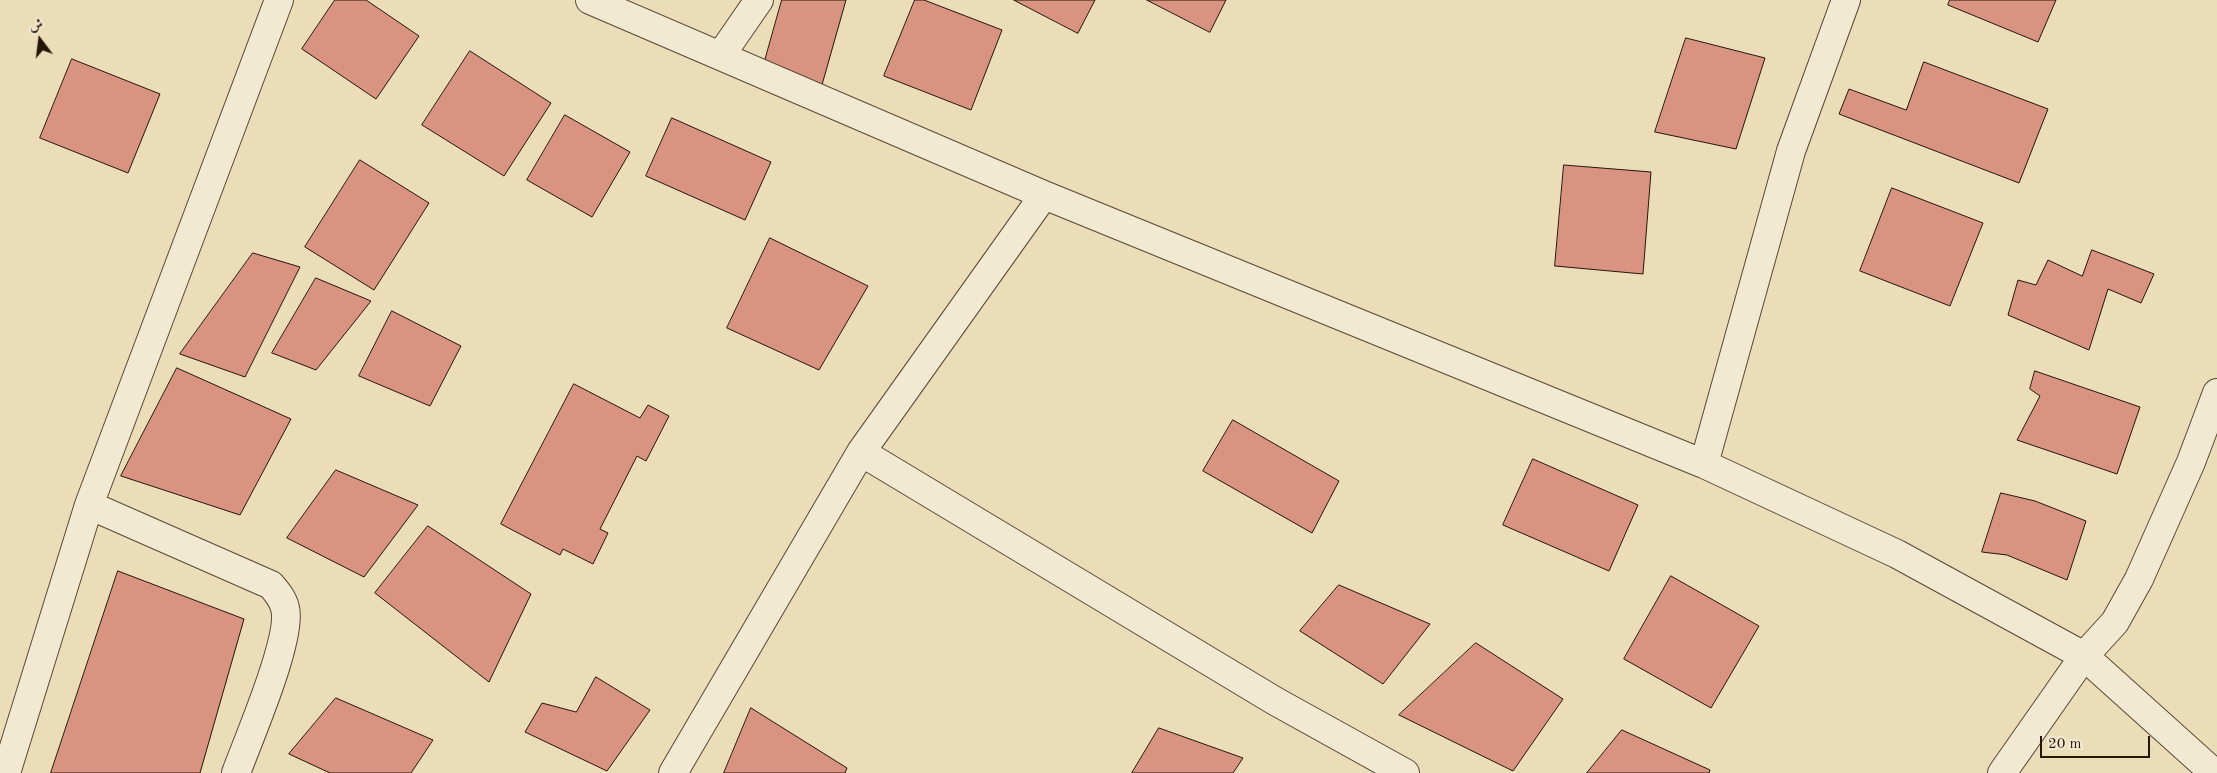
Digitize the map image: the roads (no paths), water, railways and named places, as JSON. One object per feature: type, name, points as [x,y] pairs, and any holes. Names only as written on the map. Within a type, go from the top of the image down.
[{"type":"street","points":[[6,773],[89,505],[279,0]]},
{"type":"street","points":[[590,0],[1044,195],[1704,464],[1897,554],[2084,656],[2214,773]]},
{"type":"street","points":[[721,55],[759,0]]},
{"type":"street","points":[[1704,464],[1790,150],[1846,0]]},
{"type":"street","points":[[673,773],[861,452],[1044,195]]},
{"type":"street","points":[[2002,773],[2084,656],[2115,622],[2139,579],[2191,462],[2217,392]]},
{"type":"street","points":[[861,452],[1275,701],[1404,773]]},
{"type":"street","points":[[89,505],[271,585],[280,596],[286,608],[282,646],[236,773]]}]
